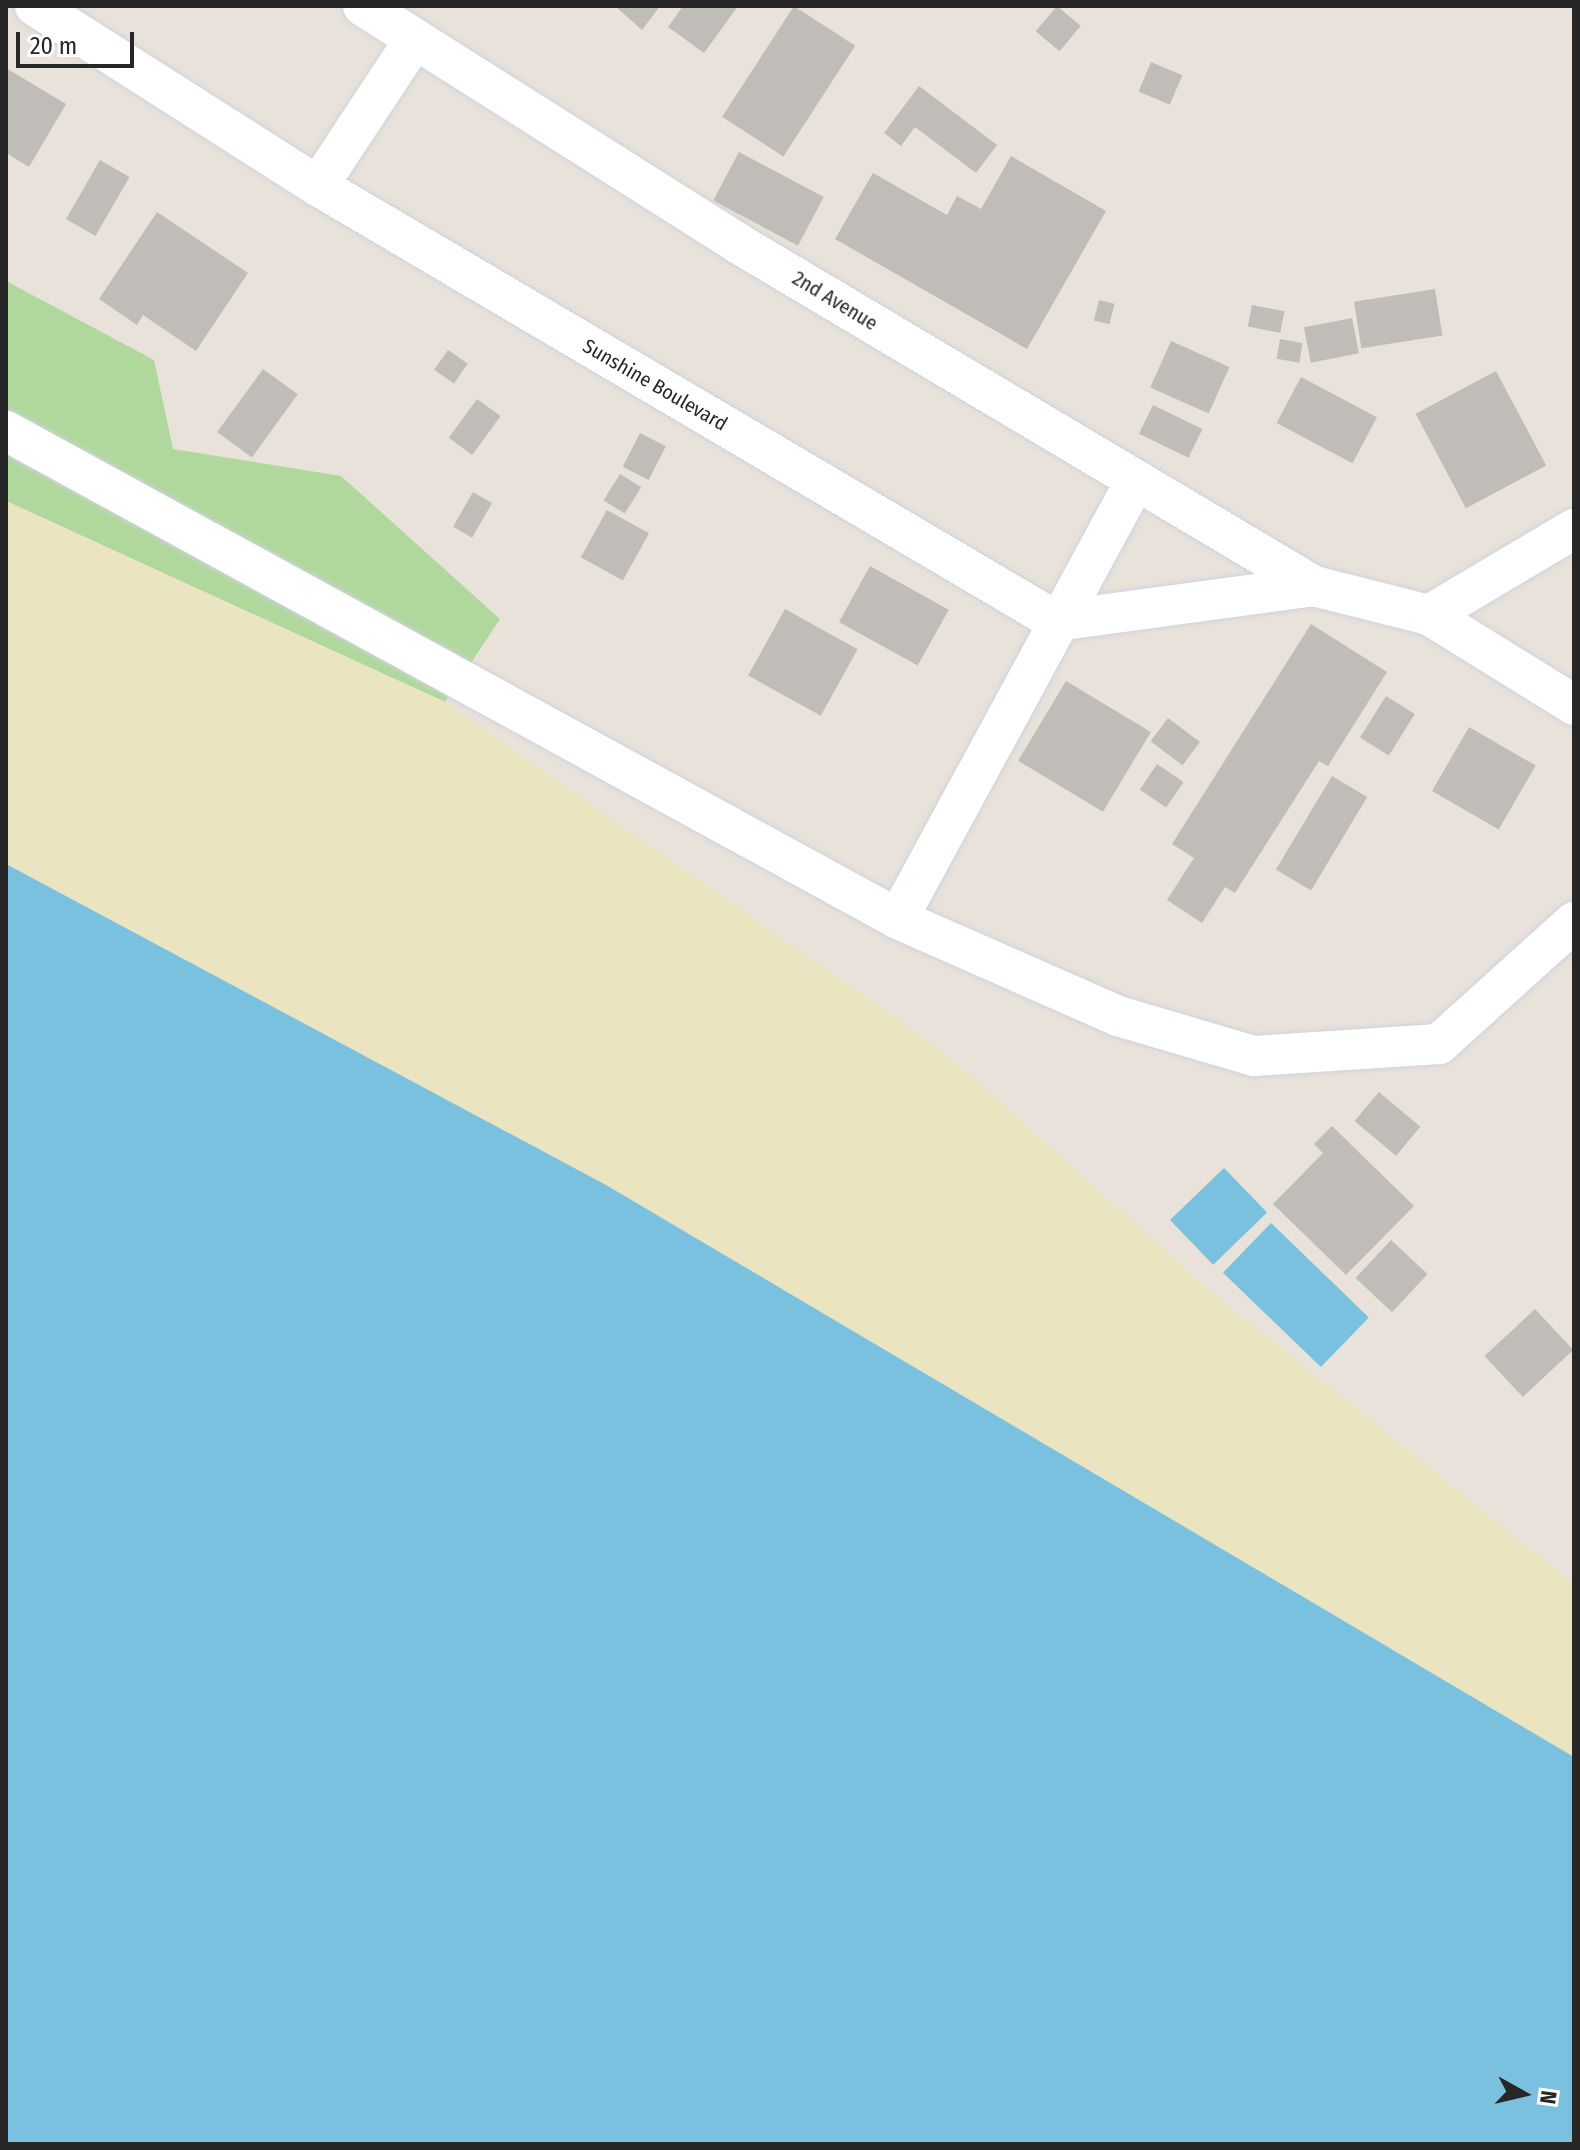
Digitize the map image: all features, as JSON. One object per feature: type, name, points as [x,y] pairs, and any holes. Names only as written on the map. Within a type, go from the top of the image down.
[{"type":"street","name":"Sunshine Boulevard","points":[[35,6],[318,186],[1056,621]]},
{"type":"street","name":"2nd Avenue","points":[[363,6],[739,244],[1314,586]]},
{"type":"street","points":[[318,186],[415,39]]},
{"type":"street","points":[[6,431],[898,919],[1118,1016],[1254,1056],[1439,1044],[1574,922]]},
{"type":"street","points":[[898,919],[1056,621],[1136,480]]},
{"type":"street","points":[[1429,615],[1574,529]]},
{"type":"street","points":[[1056,621],[1314,586],[1429,615],[1574,705]]},
{"type":"green space","points":[[6,281],[154,360],[173,449],[341,476],[500,619],[445,702],[6,501]]},
{"type":"sand","points":[[6,501],[445,702],[943,1051],[1207,1288],[1574,1584],[1574,1757],[606,1185],[6,864]]},
{"type":"water","points":[[6,864],[606,1185],[1574,1757],[1574,2144],[6,2144]]},
{"type":"water","points":[[1224,1168],[1267,1213],[1213,1265],[1170,1220]]},
{"type":"water","points":[[1271,1223],[1369,1317],[1321,1367],[1223,1273]]},
{"type":"building","points":[[615,6],[660,6],[642,30]]},
{"type":"building","points":[[683,6],[738,6],[704,53],[668,27]]},
{"type":"building","points":[[794,6],[855,46],[783,156],[722,117]]},
{"type":"building","points":[[1057,6],[1081,26],[1060,51],[1036,31]]},
{"type":"building","points":[[1151,62],[1182,75],[1170,105],[1138,91]]},
{"type":"building","points":[[6,68],[66,104],[29,167],[6,153]]},
{"type":"building","points":[[919,86],[997,145],[976,173],[915,127],[901,146],[884,133]]},
{"type":"building","points":[[739,152],[824,197],[798,246],[713,201]]},
{"type":"building","points":[[1011,156],[1106,211],[1027,349],[835,239],[873,173],[947,215],[957,196],[981,209]]},
{"type":"building","points":[[100,160],[129,177],[95,236],[66,219]]},
{"type":"building","points":[[157,212],[248,273],[196,351],[143,315],[137,325],[99,299]]},
{"type":"building","points":[[1435,289],[1442,335],[1361,348],[1354,302]]},
{"type":"building","points":[[1099,300],[1115,304],[1109,324],[1094,320]]},
{"type":"building","points":[[1252,305],[1284,311],[1280,333],[1248,327]]},
{"type":"building","points":[[1352,318],[1359,353],[1311,363],[1304,327]]},
{"type":"building","points":[[1280,339],[1303,343],[1299,363],[1277,359]]},
{"type":"building","points":[[1171,341],[1229,367],[1209,414],[1150,388]]},
{"type":"building","points":[[448,350],[468,364],[454,383],[434,370]]},
{"type":"building","points":[[263,369],[298,394],[252,457],[217,432]]},
{"type":"building","points":[[1496,371],[1546,465],[1466,508],[1416,414]]},
{"type":"building","points":[[1301,377],[1377,417],[1353,463],[1277,423]]},
{"type":"building","points":[[477,399],[500,416],[472,455],[449,438]]},
{"type":"building","points":[[1153,405],[1202,429],[1188,458],[1139,434]]},
{"type":"building","points":[[640,433],[666,446],[649,480],[623,467]]},
{"type":"building","points":[[620,474],[641,487],[625,514],[604,500]]},
{"type":"building","points":[[473,492],[492,503],[472,538],[453,527]]},
{"type":"building","points":[[607,510],[649,533],[623,581],[581,557]]},
{"type":"building","points":[[870,566],[949,610],[918,666],[839,622]]},
{"type":"building","points":[[785,609],[858,649],[821,716],[748,675]]},
{"type":"building","points":[[1311,624],[1387,672],[1328,766],[1319,761],[1235,893],[1225,887],[1202,923],[1167,900],[1194,858],[1172,844]]},
{"type":"building","points":[[1066,681],[1151,732],[1103,812],[1018,761]]},
{"type":"building","points":[[1386,696],[1415,714],[1389,756],[1360,738]]},
{"type":"building","points":[[1168,718],[1200,742],[1182,765],[1151,741]]},
{"type":"building","points":[[1469,727],[1536,765],[1499,830],[1432,791]]},
{"type":"building","points":[[1157,764],[1184,782],[1166,808],[1140,790]]},
{"type":"building","points":[[1332,776],[1367,797],[1311,891],[1276,869]]},
{"type":"building","points":[[1379,1092],[1420,1127],[1396,1156],[1355,1121]]},
{"type":"building","points":[[1332,1126],[1414,1206],[1346,1275],[1273,1204],[1323,1153],[1314,1144]]},
{"type":"building","points":[[1391,1240],[1428,1274],[1392,1312],[1356,1278]]},
{"type":"building","points":[[1535,1309],[1573,1350],[1523,1397],[1485,1356]]}]
